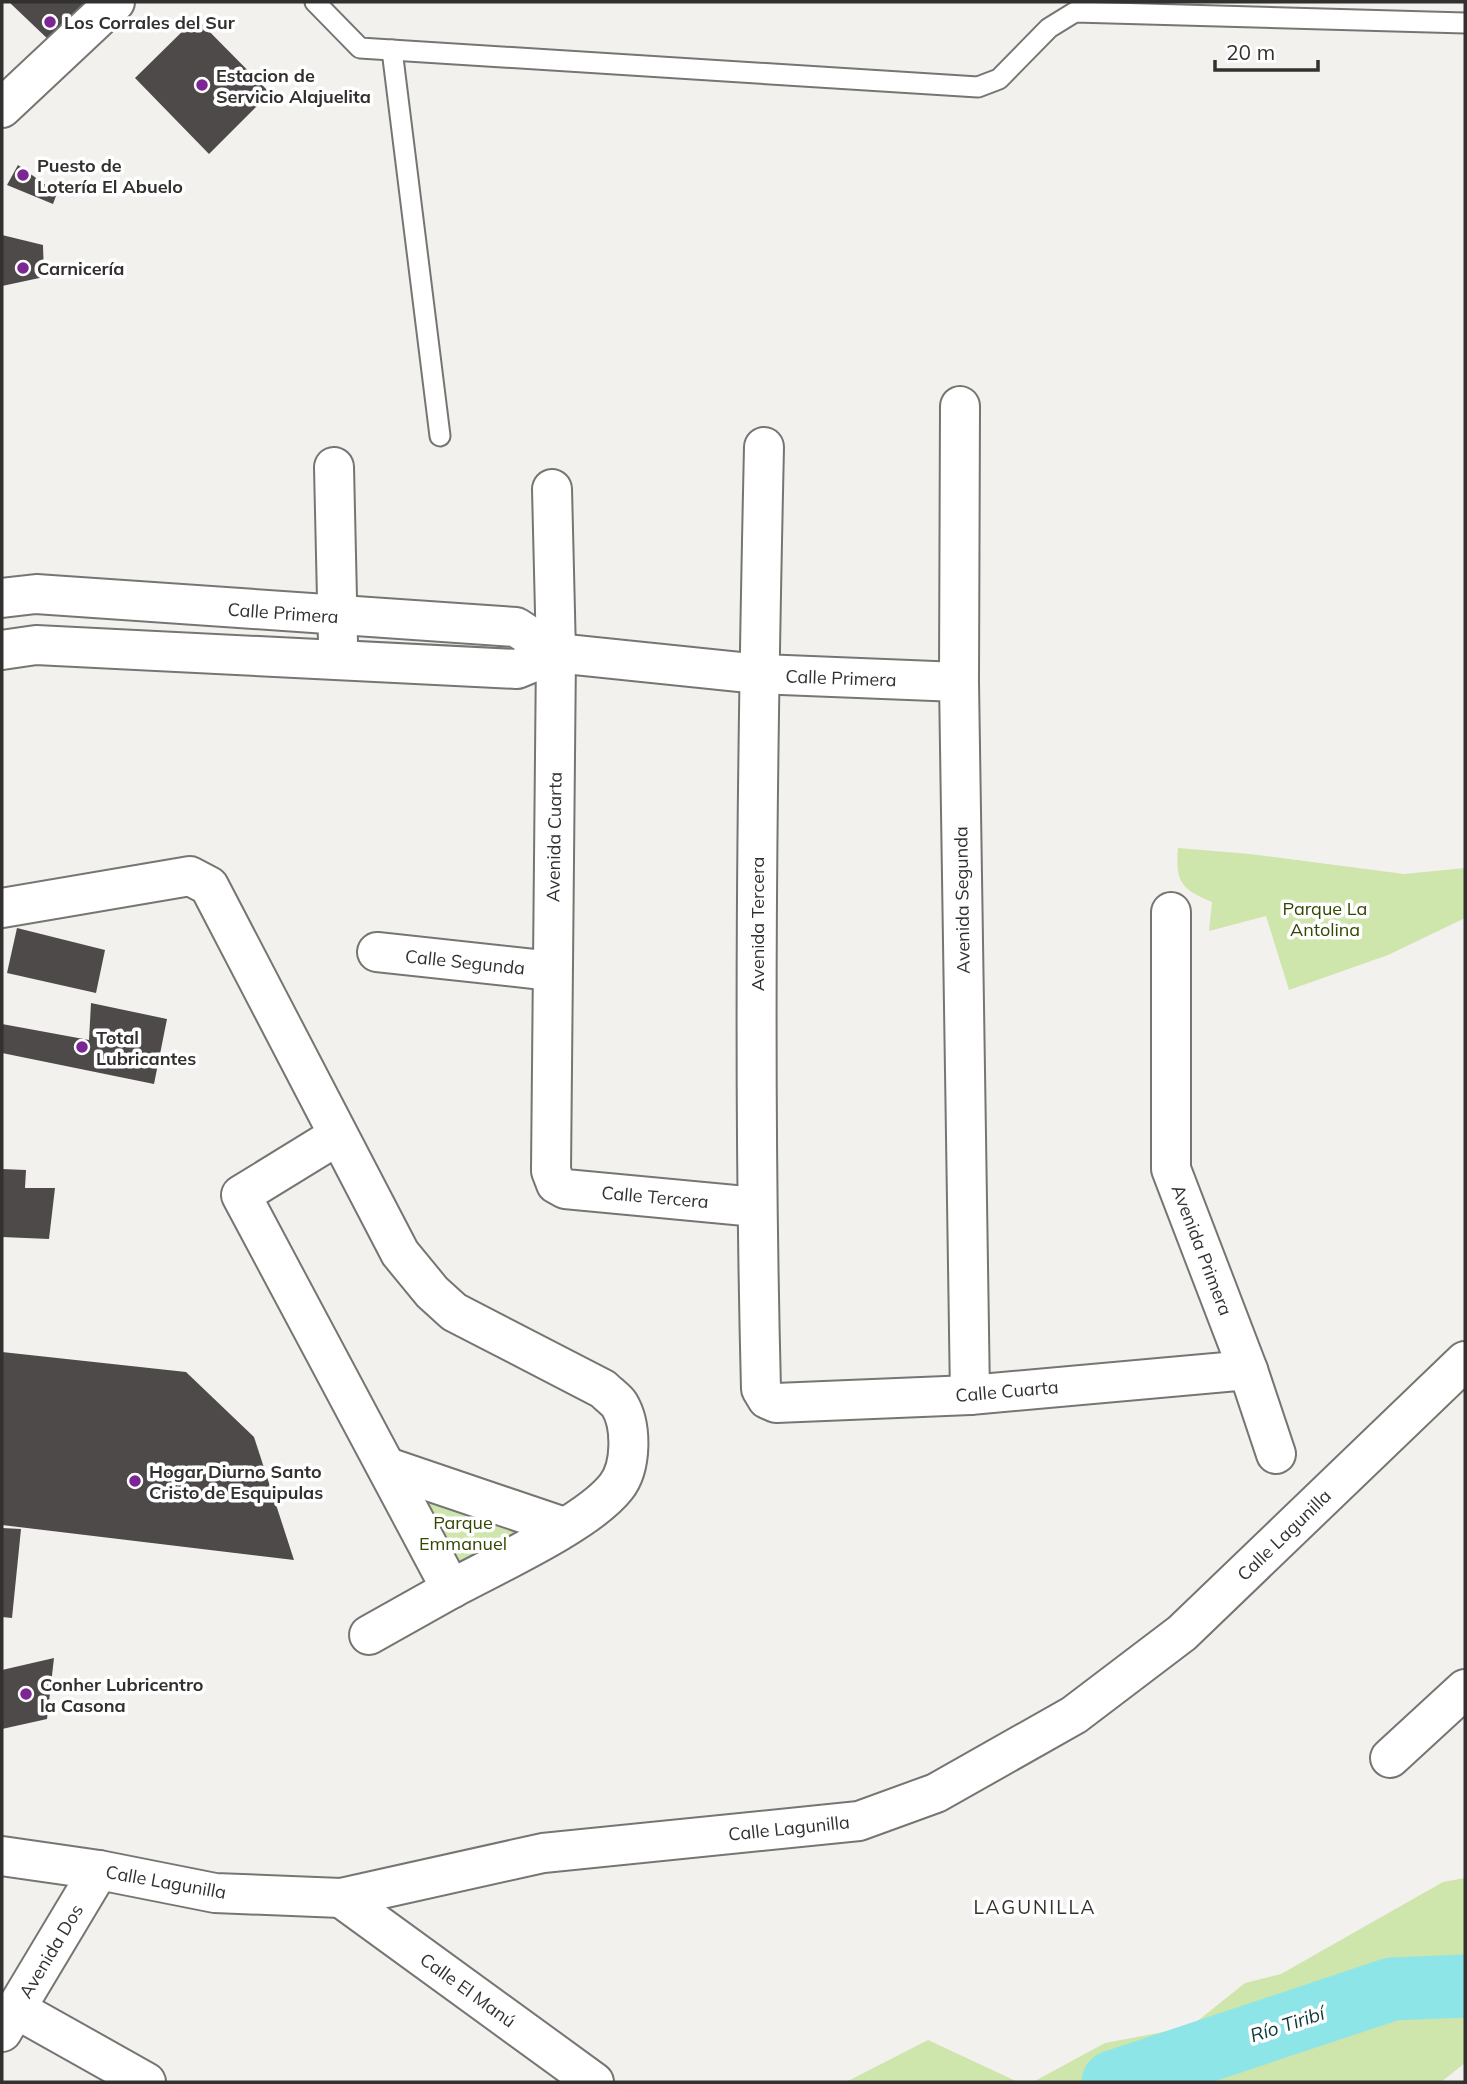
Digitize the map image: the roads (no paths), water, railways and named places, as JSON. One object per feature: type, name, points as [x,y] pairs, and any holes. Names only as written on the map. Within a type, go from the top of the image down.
[{"type":"street","points":[[2,108],[115,2]]},
{"type":"street","name":"Avenida Segunda","points":[[960,406],[959,682],[970,1395]]},
{"type":"street","name":"Avenida Tercera","points":[[764,447],[759,674],[756,1207],[761,1390],[767,1399]]},
{"type":"street","points":[[334,467],[338,662]]},
{"type":"street","name":"Avenida Cuarta","points":[[552,489],[556,653],[551,1171],[556,1184]]},
{"type":"street","name":"Calle Primera","points":[[2,598],[36,594],[338,617],[516,627],[556,653],[759,674],[959,682]]},
{"type":"street","name":"Calle Primera","points":[[2,650],[33,645],[517,669],[556,653]]},
{"type":"street","points":[[2,908],[190,876],[209,886],[337,1136],[400,1252],[432,1292],[454,1312],[603,1389],[619,1404],[628,1432],[627,1461],[618,1485],[598,1506],[369,1635]]},
{"type":"street","name":"Avenida Primera","points":[[1171,912],[1171,1169],[1248,1370],[1276,1454]]},
{"type":"street","name":"Calle Segunda","points":[[377,952],[552,971]]},
{"type":"street","points":[[337,1136],[241,1195],[452,1588]]},
{"type":"street","name":"Calle Tercera","points":[[556,1184],[565,1189],[756,1207]]},
{"type":"street","name":"Calle Lagunilla","points":[[2,1856],[99,1870],[215,1894],[341,1898],[543,1853],[859,1821],[936,1793],[1074,1715],[1182,1633],[1465,1362]]},
{"type":"street","name":"Calle Cuarta","points":[[767,1399],[776,1403],[970,1395],[1248,1370]]},
{"type":"street","points":[[387,1467],[564,1527]]},
{"type":"street","points":[[1390,1758],[1465,1689]]},
{"type":"street","name":"Avenida Dos","points":[[9,2020],[99,1870]]},
{"type":"street","name":"Calle El Manú","points":[[341,1898],[594,2082]]},
{"type":"street","points":[[9,2020],[146,2082]]},
{"type":"lane","points":[[315,2],[360,48],[978,87],[999,79],[1049,28],[1075,12],[1334,10],[1465,23]]},
{"type":"lane","points":[[392,50],[440,436]]},
{"type":"waterway","name":"Río Tiribí","points":[[1113,2082],[1392,1989],[1465,1986]]},
{"type":"place","name":"Los Corrales del Sur","points":[[50,22]]},
{"type":"place","name":"Estacion de Servicio Alajuelita","points":[[202,85]]},
{"type":"place","name":"Puesto de Lotería El Abuelo","points":[[23,175]]},
{"type":"place","name":"Carnicería","points":[[23,268]]},
{"type":"place","name":"Total Lubricantes","points":[[82,1047]]},
{"type":"place","name":"Hogar Diurno Santo Cristo de Esquipulas","points":[[135,1481]]},
{"type":"place","name":"Conher Lubricentro la Casona","points":[[26,1694]]},
{"type":"district","name":"LAGUNILLA","points":[[1035,1907]]},
{"type":"park label","name":"Parque La Antolina","points":[[1325,918]]},
{"type":"park label","name":"Parque Emmanuel","points":[[463,1532]]}]
